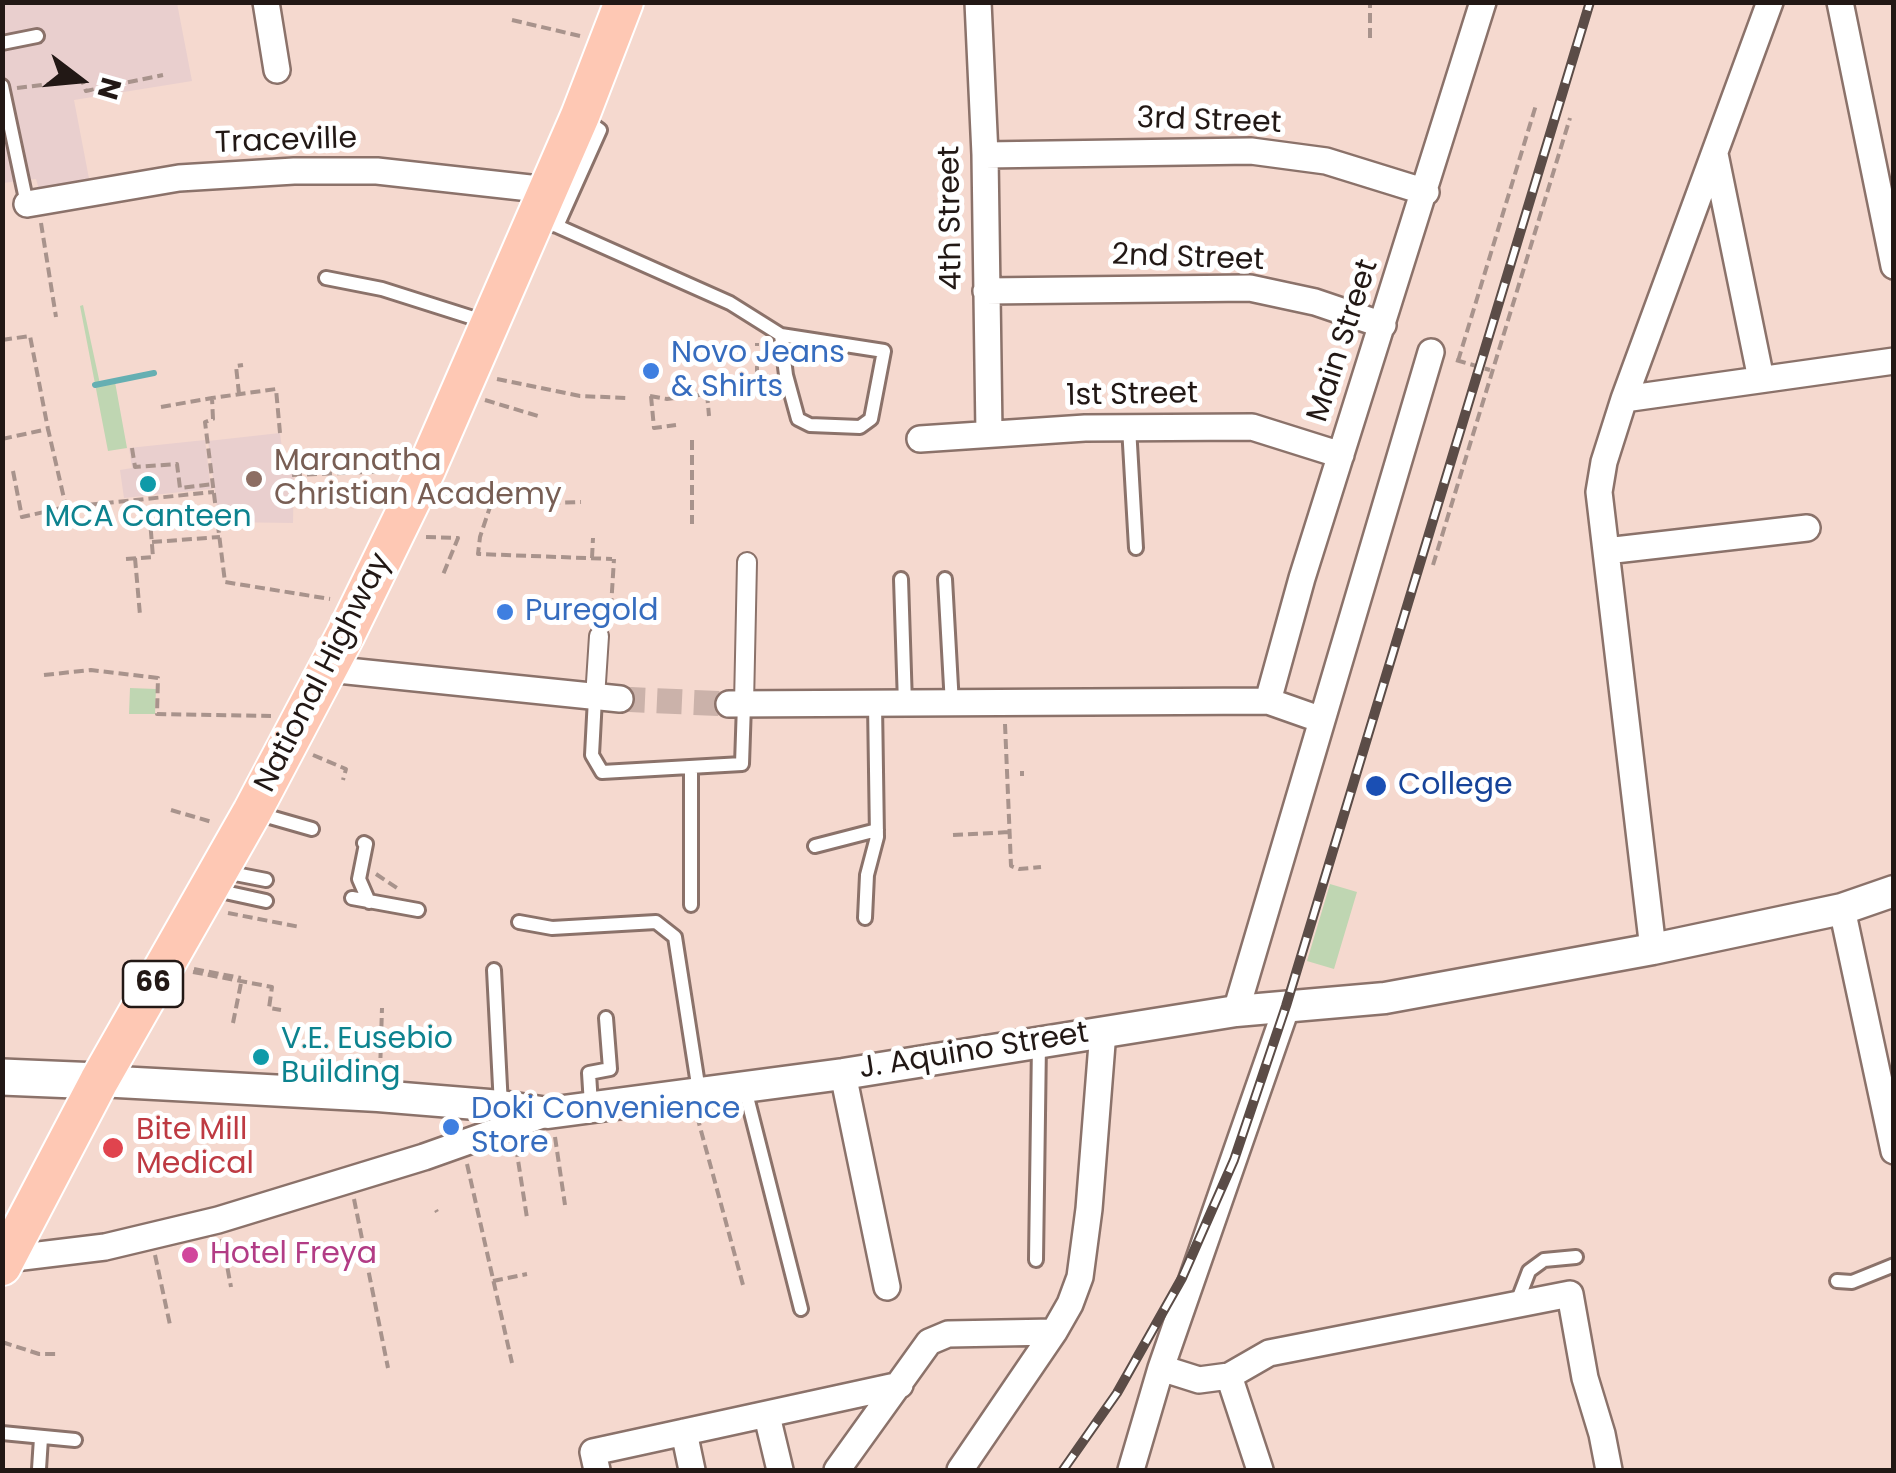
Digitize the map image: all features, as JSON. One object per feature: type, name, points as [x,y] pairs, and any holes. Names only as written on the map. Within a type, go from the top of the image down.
[{"type":"main road","name":"National Highway","points":[[4,1263],[99,1080],[246,822],[306,739],[328,669],[426,470],[488,323],[546,212],[624,2]]},
{"type":"main road","points":[[2,1077],[99,1080]]},
{"type":"street","points":[[266,2],[277,70]]},
{"type":"street","name":"4th Street","points":[[978,2],[990,433]]},
{"type":"street","name":"Main Street","points":[[1268,701],[1483,2]]},
{"type":"street","points":[[1653,949],[1599,492],[1624,398],[1770,2]]},
{"type":"street","points":[[1840,2],[1894,266]]},
{"type":"street","name":"3rd Street","points":[[985,155],[1251,151],[1326,162],[1426,192]]},
{"type":"street","points":[[1715,154],[1760,379]]},
{"type":"street","name":"Traceville","points":[[33,210],[179,178],[377,171],[546,212]]},
{"type":"street","name":"2nd Street","points":[[986,291],[1250,288],[1315,302],[1383,325]]},
{"type":"street","points":[[1236,1011],[1431,352]]},
{"type":"street","points":[[1624,398],[1894,361]]},
{"type":"street","name":"1st Street","points":[[920,439],[1129,427],[1252,427],[1341,455]]},
{"type":"street","points":[[1606,551],[1807,528]]},
{"type":"street","points":[[747,562],[736,704],[1268,701],[1322,720]]},
{"type":"street","points":[[328,669],[608,699],[599,636]]},
{"type":"street","name":"J. Aquino Street","points":[[99,1080],[378,1096],[507,1116],[551,1113],[843,1074],[1236,1011],[1385,998],[1653,949],[1842,909],[1894,891]]},
{"type":"street","points":[[1842,909],[1894,1151]]},
{"type":"street","points":[[1131,1470],[1161,1368],[1288,1006]]},
{"type":"street","points":[[960,1470],[1054,1332],[1080,1277],[1102,1031]]},
{"type":"street","points":[[843,1074],[887,1287]]},
{"type":"street","points":[[4,1263],[69,1253],[218,1220],[462,1145],[507,1116]]},
{"type":"street","points":[[1161,1368],[1199,1380],[1229,1376],[1269,1354],[1570,1294],[1585,1378],[1609,1470]]},
{"type":"street","points":[[837,1470],[929,1342],[948,1334],[1054,1332]]},
{"type":"street","points":[[1229,1376],[1260,1470]]},
{"type":"street","points":[[597,1470],[592,1452],[900,1386]]},
{"type":"street","points":[[767,1416],[780,1470]]},
{"type":"street","points":[[684,1432],[692,1470]]},
{"type":"lane","points":[[2,43],[37,36]]},
{"type":"lane","points":[[3,87],[33,210]]},
{"type":"lane","points":[[546,212],[730,303],[781,335],[884,351],[871,420],[860,427],[810,424],[798,418],[786,375],[781,335]]},
{"type":"lane","points":[[326,278],[382,289],[488,323]]},
{"type":"lane","points":[[1129,427],[1136,548]]},
{"type":"lane","points":[[901,579],[905,704]]},
{"type":"lane","points":[[944,579],[952,704]]},
{"type":"lane","points":[[608,699],[592,755],[602,772],[742,764],[736,704]]},
{"type":"lane","points":[[864,918],[867,875],[877,830],[876,704]]},
{"type":"lane","points":[[691,768],[692,905]]},
{"type":"lane","points":[[246,822],[312,829]]},
{"type":"lane","points":[[815,846],[877,830]]},
{"type":"lane","points":[[364,843],[359,879],[366,905]]},
{"type":"lane","points":[[208,889],[266,880]]},
{"type":"lane","points":[[208,889],[266,901]]},
{"type":"lane","points":[[352,898],[366,905],[418,910]]},
{"type":"lane","points":[[519,922],[552,928],[656,922],[675,937],[696,1094]]},
{"type":"lane","points":[[494,970],[507,1116]]},
{"type":"lane","points":[[592,1108],[589,1073],[610,1069],[606,1018]]},
{"type":"lane","points":[[1036,1260],[1039,1041]]},
{"type":"lane","points":[[745,1088],[802,1309]]},
{"type":"lane","points":[[1516,1304],[1529,1271],[1544,1260],[1576,1257]]},
{"type":"lane","points":[[1836,1281],[1852,1282],[1894,1265]]},
{"type":"lane","points":[[2,1433],[75,1440]]},
{"type":"lane","points":[[38,1470],[40,1438]]},
{"type":"path","points":[[1370,2],[1370,38]]},
{"type":"path","points":[[512,20],[609,43]]},
{"type":"path","points":[[3,87],[82,80],[86,91],[163,76]]},
{"type":"path","points":[[1458,361],[1536,105]]},
{"type":"path","points":[[1433,565],[1570,118]]},
{"type":"path","points":[[33,210],[56,317]]},
{"type":"path","points":[[2,340],[30,336],[66,507]]},
{"type":"path","points":[[676,425],[654,428],[650,396],[667,398],[756,388],[756,343]]},
{"type":"path","points":[[1431,352],[1490,370]]},
{"type":"path","points":[[239,394],[236,366],[243,365]]},
{"type":"path","points":[[468,371],[543,390],[628,398]]},
{"type":"path","points":[[161,407],[276,388],[280,434]]},
{"type":"path","points":[[707,393],[710,416]]},
{"type":"path","points":[[212,398],[213,420],[205,422],[225,582],[359,606]]},
{"type":"path","points":[[494,403],[538,416]]},
{"type":"path","points":[[2,440],[48,429]]},
{"type":"path","points":[[692,440],[692,524]]},
{"type":"path","points":[[132,448],[135,467],[177,464],[180,488],[213,484]]},
{"type":"path","points":[[13,471],[22,517],[66,507],[214,492]]},
{"type":"path","points":[[292,475],[402,471]]},
{"type":"path","points":[[446,496],[491,504],[581,502]]},
{"type":"path","points":[[491,504],[478,554],[613,559],[610,636],[599,636]]},
{"type":"path","points":[[126,559],[152,557],[150,520]]},
{"type":"path","points":[[152,542],[220,537]]},
{"type":"path","points":[[427,537],[458,538],[442,577]]},
{"type":"path","points":[[592,558],[593,538]]},
{"type":"path","points":[[135,558],[140,615]]},
{"type":"path","points":[[604,604],[611,604]]},
{"type":"path","points":[[44,675],[92,670],[158,678],[157,714],[264,714],[346,769],[343,780]]},
{"type":"path","points":[[1004,704],[1012,866],[1041,867]]},
{"type":"path","points":[[171,810],[246,822]]},
{"type":"path","points":[[953,836],[1010,832]]},
{"type":"path","points":[[362,864],[409,897],[418,910]]},
{"type":"path","points":[[208,889],[300,926]]},
{"type":"path","points":[[210,971],[241,980]]},
{"type":"path","points":[[193,972],[272,987],[268,1008],[281,1010]]},
{"type":"path","points":[[233,1023],[241,980]]},
{"type":"path","points":[[378,1096],[382,1008]]},
{"type":"path","points":[[696,1094],[743,1285]]},
{"type":"path","points":[[551,1113],[565,1205]]},
{"type":"path","points":[[507,1116],[527,1218]]},
{"type":"path","points":[[462,1145],[512,1363]]},
{"type":"path","points":[[349,1180],[388,1368]]},
{"type":"path","points":[[218,1220],[231,1287]]},
{"type":"path","points":[[151,1236],[170,1325]]},
{"type":"path","points":[[493,1281],[527,1274]]},
{"type":"path","points":[[2,1342],[39,1354],[59,1354]]},
{"type":"shaded area","points":[[2,3],[177,3],[192,81],[74,100],[91,189],[41,197],[36,179],[3,183]]},
{"type":"shaded area","name":"Maranatha Christian Academy","points":[[280,433],[285,471],[294,471],[293,523],[219,522],[208,441]]},
{"type":"shaded area","name":"Maranatha Christian Academy","points":[[205,440],[211,489],[124,498],[120,470],[132,468],[129,448]]},
{"type":"green space","points":[[83,305],[100,384],[115,382],[127,448],[108,451],[80,306]]},
{"type":"green space","points":[[130,688],[156,689],[155,714],[129,714]]},
{"type":"green space","points":[[1330,884],[1357,892],[1334,969],[1307,961]]},
{"type":"waterway","points":[[95,385],[154,373]]},
{"type":"tunnel","points":[[620,699],[729,704]]},
{"type":"railway","points":[[1063,1470],[1117,1393],[1182,1278],[1234,1160],[1286,1006],[1590,2]]},
{"type":"place","name":"Novo Jeans & Shirts","points":[[651,371]]},
{"type":"place","name":"Maranatha Christian Academy","points":[[254,479]]},
{"type":"place","name":"MCA Canteen","points":[[148,484]]},
{"type":"place","name":"Puregold","points":[[505,612]]},
{"type":"place","name":"College","points":[[1376,786]]},
{"type":"place","name":"V.E. Eusebio Building","points":[[261,1057]]},
{"type":"place","name":"Doki Convenience Store","points":[[451,1127]]},
{"type":"place","name":"Bite Mill Medical","points":[[113,1148]]},
{"type":"place","name":"Hotel Freya","points":[[190,1255]]}]
